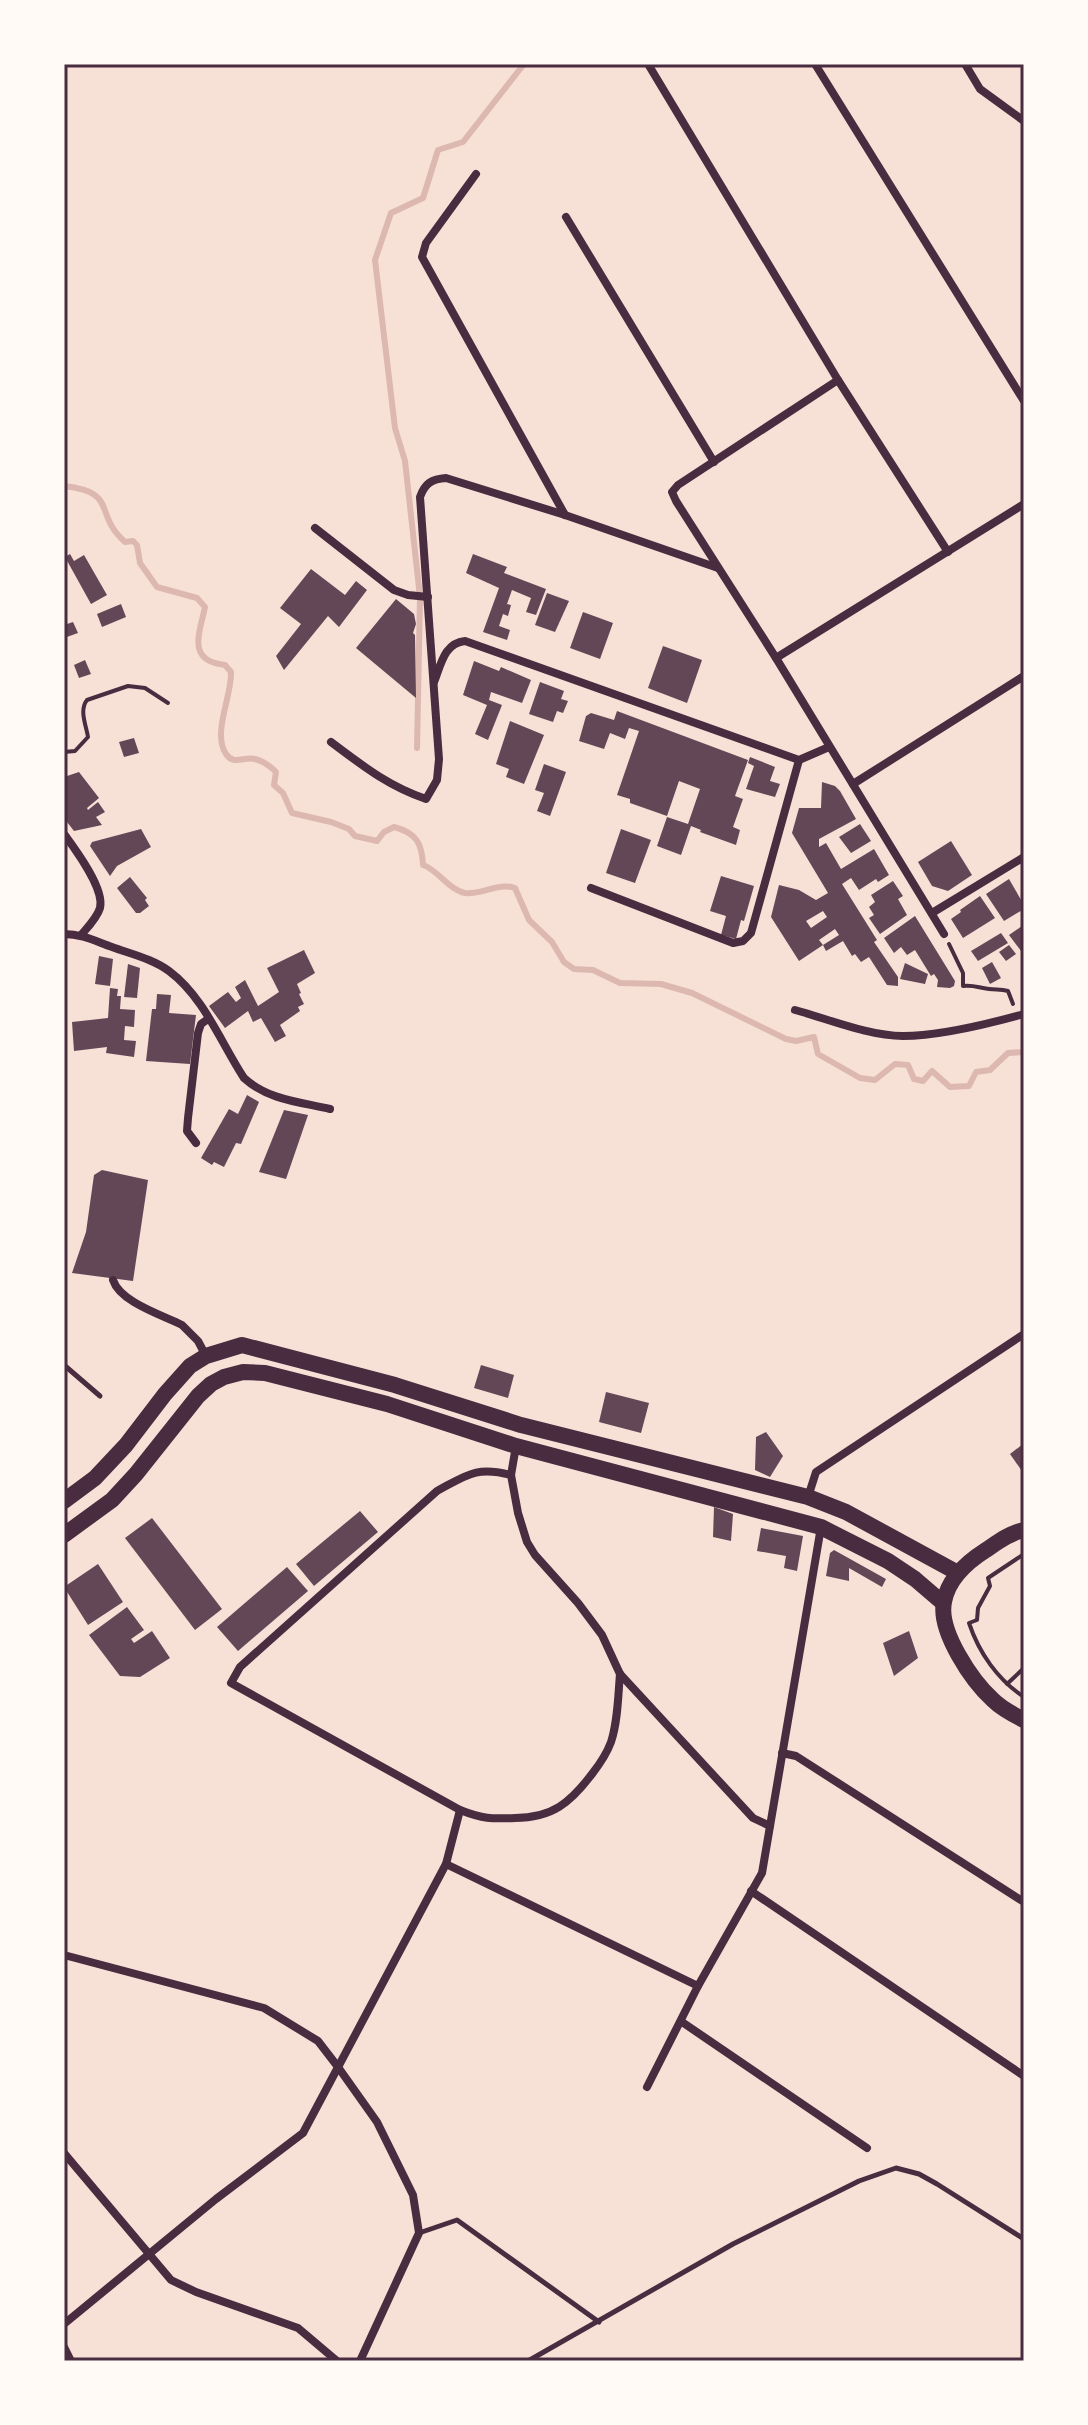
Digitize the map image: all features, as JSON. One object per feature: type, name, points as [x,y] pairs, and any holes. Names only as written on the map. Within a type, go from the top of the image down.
[{"type":"main road","points":[[64,1501],[95,1478],[126,1445],[190,1366],[206,1356],[242,1345],[395,1385],[521,1425],[808,1497],[846,1512],[958,1573]]},
{"type":"main road","points":[[64,1535],[112,1500],[211,1384],[243,1372],[265,1373],[387,1404],[516,1446],[821,1527],[888,1561],[943,1603]]},
{"type":"main road","points":[[143,1422],[164,1438]]},
{"type":"main road","points":[[516,1446],[521,1425]]},
{"type":"main road","points":[[808,1497],[821,1527]]},
{"type":"main road","points":[[1021,1529],[981,1553],[958,1573],[948,1588],[943,1614],[948,1631],[972,1675],[993,1700],[1024,1720]]},
{"type":"street","points":[[648,64],[838,380],[948,552]]},
{"type":"street","points":[[815,64],[1024,401]]},
{"type":"street","points":[[965,64],[980,89],[1024,121]]},
{"type":"street","points":[[476,174],[426,243],[422,257],[565,515]]},
{"type":"street","points":[[566,217],[714,462]]},
{"type":"street","points":[[838,380],[678,485],[672,492],[944,934]]},
{"type":"street","points":[[331,742],[382,780],[426,799],[437,780],[439,759],[420,497],[424,486],[434,479],[446,478],[565,515],[718,568]]},
{"type":"street","points":[[776,658],[1024,504]]},
{"type":"street","points":[[315,528],[394,590],[428,597]]},
{"type":"street","points":[[432,686],[447,649],[456,642],[476,643],[799,760],[829,747]]},
{"type":"street","points":[[853,784],[1024,676]]},
{"type":"street","points":[[591,888],[674,918],[722,940],[733,943],[743,941],[751,933],[799,760]]},
{"type":"street","points":[[64,834],[85,864],[101,902],[99,913],[81,935]]},
{"type":"street","points":[[932,913],[1024,857]]},
{"type":"street","points":[[64,934],[81,935],[168,970],[188,989],[244,1078],[253,1086],[264,1093],[330,1109]]},
{"type":"street","points":[[795,1010],[901,1036],[938,1032],[1024,1014]]},
{"type":"street","points":[[196,1143],[187,1131],[188,1118],[198,1033],[201,1024],[208,1019]]},
{"type":"street","points":[[113,1280],[124,1297],[182,1325],[206,1356]]},
{"type":"street","points":[[808,1497],[816,1472],[1024,1334]]},
{"type":"street","points":[[516,1446],[511,1475],[518,1513],[527,1542],[535,1555],[602,1635],[620,1674],[753,1818],[770,1826]]},
{"type":"street","points":[[511,1475],[490,1470],[469,1474],[437,1491],[240,1667],[231,1683],[460,1810],[486,1820],[530,1819],[549,1814],[565,1803],[582,1787],[611,1743],[620,1674]]},
{"type":"street","points":[[647,2087],[698,1986],[762,1873],[821,1527]]},
{"type":"street","points":[[782,1753],[796,1756],[1024,1902]]},
{"type":"street","points":[[64,2324],[216,2199],[303,2133],[446,1864],[460,1810]]},
{"type":"street","points":[[446,1864],[698,1986]]},
{"type":"street","points":[[751,1891],[1024,2076]]},
{"type":"street","points":[[64,1955],[264,2008],[318,2041],[338,2067],[377,2122],[413,2195],[419,2233],[360,2361]]},
{"type":"street","points":[[682,2022],[867,2148]]},
{"type":"street","points":[[64,2153],[171,2280],[298,2328],[337,2361]]},
{"type":"street","points":[[64,2347],[71,2361]]},
{"type":"lane","points":[[64,1365],[100,1396]]},
{"type":"lane","points":[[528,2361],[733,2244],[859,2181],[896,2168],[919,2174],[1024,2239]]},
{"type":"lane","points":[[419,2233],[457,2220],[599,2322]]},
{"type":"path","points":[[64,752],[75,751],[88,737],[83,710],[87,700],[128,686],[145,688],[168,703]]},
{"type":"path","points":[[944,934],[963,973],[963,986],[997,988],[1008,991],[1012,999]]},
{"type":"path","points":[[1024,1554],[985,1576],[990,1586],[978,1608],[977,1620],[969,1623],[984,1656],[1007,1684],[1024,1697]]},
{"type":"path","points":[[1007,1684],[1024,1668]]},
{"type":"building","points":[[70,554],[74,561],[84,555],[107,595],[91,604],[65,557]]},
{"type":"building","points":[[473,554],[507,567],[504,573],[546,589],[536,615],[526,612],[531,598],[512,590],[507,604],[511,605],[508,616],[503,614],[499,626],[510,630],[507,640],[483,632],[499,588],[466,573]]},
{"type":"building","points":[[311,569],[345,595],[356,581],[367,590],[339,627],[328,616],[284,670],[276,656],[301,624],[280,608]]},
{"type":"building","points":[[547,593],[569,601],[555,632],[535,625]]},
{"type":"building","points":[[396,599],[414,614],[416,698],[356,648]]},
{"type":"building","points":[[121,604],[126,617],[102,627],[97,614]]},
{"type":"building","points":[[583,612],[613,623],[600,659],[570,648]]},
{"type":"building","points":[[73,622],[78,633],[64,638],[64,625]]},
{"type":"building","points":[[663,646],[702,660],[687,703],[648,688]]},
{"type":"building","points":[[85,660],[91,674],[79,678],[74,665]]},
{"type":"building","points":[[474,661],[499,671],[501,667],[531,680],[522,703],[491,692],[489,700],[502,705],[488,740],[475,734],[487,705],[463,695]]},
{"type":"building","points":[[540,682],[564,691],[561,699],[568,701],[563,713],[557,711],[553,722],[529,714]]},
{"type":"building","points":[[617,711],[748,760],[735,796],[743,799],[733,827],[740,830],[736,845],[691,826],[681,855],[657,846],[667,817],[688,824],[700,789],[679,781],[667,816],[617,795],[639,731],[629,728],[625,739],[610,733],[604,749],[579,741],[586,716],[591,713],[614,720]]},
{"type":"building","points":[[510,721],[544,735],[524,784],[506,777],[509,769],[496,764]]},
{"type":"building","points":[[134,738],[139,753],[124,757],[119,742]]},
{"type":"building","points":[[750,757],[775,767],[770,781],[780,784],[775,797],[746,789],[754,766],[748,763]]},
{"type":"building","points":[[544,764],[566,772],[550,816],[537,811],[544,793],[535,790]]},
{"type":"building","points":[[79,772],[99,798],[88,810],[98,802],[105,812],[96,817],[102,825],[74,831],[64,818],[64,777]]},
{"type":"building","points":[[822,782],[840,791],[856,819],[819,839],[819,847],[826,843],[841,869],[874,849],[889,875],[859,890],[851,878],[842,884],[877,940],[874,942],[898,977],[898,986],[887,985],[869,957],[861,962],[855,954],[852,956],[843,941],[826,951],[823,945],[799,961],[771,917],[779,885],[799,890],[816,900],[828,893],[792,833],[799,808],[821,808]],"holes":[[[823,911],[827,917],[811,928],[806,921]],[[835,929],[839,935],[823,945],[819,940]]]},
{"type":"building","points":[[860,824],[871,841],[851,853],[839,837]]},
{"type":"building","points":[[141,829],[151,847],[117,866],[110,876],[90,846],[92,842]]},
{"type":"building","points":[[621,829],[651,840],[635,883],[606,873]]},
{"type":"building","points":[[951,841],[972,875],[948,891],[932,886],[918,862]]},
{"type":"building","points":[[721,876],[754,886],[736,939],[721,935],[726,916],[710,911]]},
{"type":"building","points":[[130,877],[147,898],[145,900],[149,906],[140,913],[136,913],[117,888]]},
{"type":"building","points":[[1009,879],[1024,909],[1004,921],[986,894]]},
{"type":"building","points":[[893,881],[903,896],[898,899],[907,915],[880,934],[869,918],[874,915],[869,907],[875,902],[871,895]]},
{"type":"building","points":[[980,896],[995,918],[963,938],[951,919]]},
{"type":"building","points":[[915,916],[955,981],[954,986],[937,987],[938,980],[934,974],[931,976],[915,950],[907,955],[901,947],[894,953],[884,938]]},
{"type":"building","points":[[1022,926],[1024,929],[1024,955],[1009,935]]},
{"type":"building","points":[[1001,933],[1008,943],[978,961],[971,951]]},
{"type":"building","points":[[1009,945],[1016,954],[1006,961],[999,952]]},
{"type":"building","points":[[304,950],[315,973],[297,984],[304,1004],[298,1007],[300,1011],[280,1025],[286,1036],[275,1042],[261,1018],[253,1022],[248,1011],[225,1028],[209,1006],[228,992],[236,1002],[241,998],[235,987],[245,980],[258,1006],[279,992],[267,968]]},
{"type":"building","points":[[99,956],[113,959],[110,986],[95,984]]},
{"type":"building","points":[[992,962],[1001,978],[990,984],[982,968]]},
{"type":"building","points":[[905,963],[928,974],[925,984],[900,979]]},
{"type":"building","points":[[128,964],[140,968],[137,998],[124,997]]},
{"type":"building","points":[[110,988],[118,989],[120,1009],[135,1010],[134,1027],[125,1026],[124,1040],[136,1041],[134,1057],[106,1053],[107,1047],[74,1051],[72,1022],[108,1018]]},
{"type":"building","points":[[157,994],[171,995],[169,1013],[196,1015],[190,1064],[146,1061],[152,1009],[156,1009]]},
{"type":"building","points":[[247,1095],[259,1102],[241,1144],[236,1143],[224,1167],[214,1162],[212,1165],[201,1158],[229,1109],[238,1114]]},
{"type":"building","points":[[284,1110],[308,1115],[286,1179],[259,1172]]},
{"type":"building","points":[[102,1170],[148,1180],[133,1281],[72,1273],[86,1232],[94,1175]]},
{"type":"building","points":[[481,1365],[514,1375],[508,1398],[474,1388]]},
{"type":"building","points":[[606,1392],[649,1403],[641,1433],[599,1422]]},
{"type":"building","points":[[766,1432],[783,1456],[770,1477],[755,1470],[756,1437]]},
{"type":"building","points":[[1024,1446],[1024,1474],[1010,1454]]},
{"type":"building","points":[[714,1507],[733,1514],[731,1541],[713,1537]]},
{"type":"building","points":[[360,1511],[378,1532],[314,1586],[296,1564]]},
{"type":"building","points":[[152,1518],[222,1609],[195,1630],[125,1538]]},
{"type":"building","points":[[761,1528],[803,1536],[797,1571],[784,1568],[786,1556],[757,1551]]},
{"type":"building","points":[[834,1550],[886,1579],[882,1587],[849,1568],[849,1581],[826,1576],[830,1553]]},
{"type":"building","points":[[98,1564],[123,1602],[88,1625],[64,1587]]},
{"type":"building","points":[[287,1567],[308,1591],[238,1651],[217,1627]]},
{"type":"building","points":[[127,1607],[144,1630],[131,1639],[134,1643],[152,1631],[170,1658],[140,1677],[120,1676],[89,1635]]},
{"type":"building","points":[[909,1631],[918,1658],[894,1676],[883,1643]]},
{"type":"waterway","points":[[417,748],[420,597],[405,461],[395,428],[375,260],[391,213],[423,198],[438,150],[463,142],[524,64]]},
{"type":"waterway","points":[[64,486],[92,493],[99,499],[115,532],[125,542],[133,541],[137,545],[140,563],[157,587],[197,598],[205,607],[198,645],[200,652],[213,663],[225,665],[231,672],[222,725],[222,745],[229,758],[255,759],[276,772],[274,785],[283,793],[292,813],[331,822],[349,829],[355,836],[377,841],[384,832],[394,827],[402,829],[417,840],[423,865],[459,891],[471,893],[502,887],[515,888],[529,920],[552,942],[564,962],[574,969],[593,970],[620,983],[661,984],[692,993],[786,1039],[796,1041],[814,1037],[818,1054],[860,1078],[875,1080],[895,1064],[908,1065],[914,1079],[923,1081],[932,1071],[950,1087],[969,1086],[976,1072],[990,1070],[1008,1053],[1024,1052]]}]
